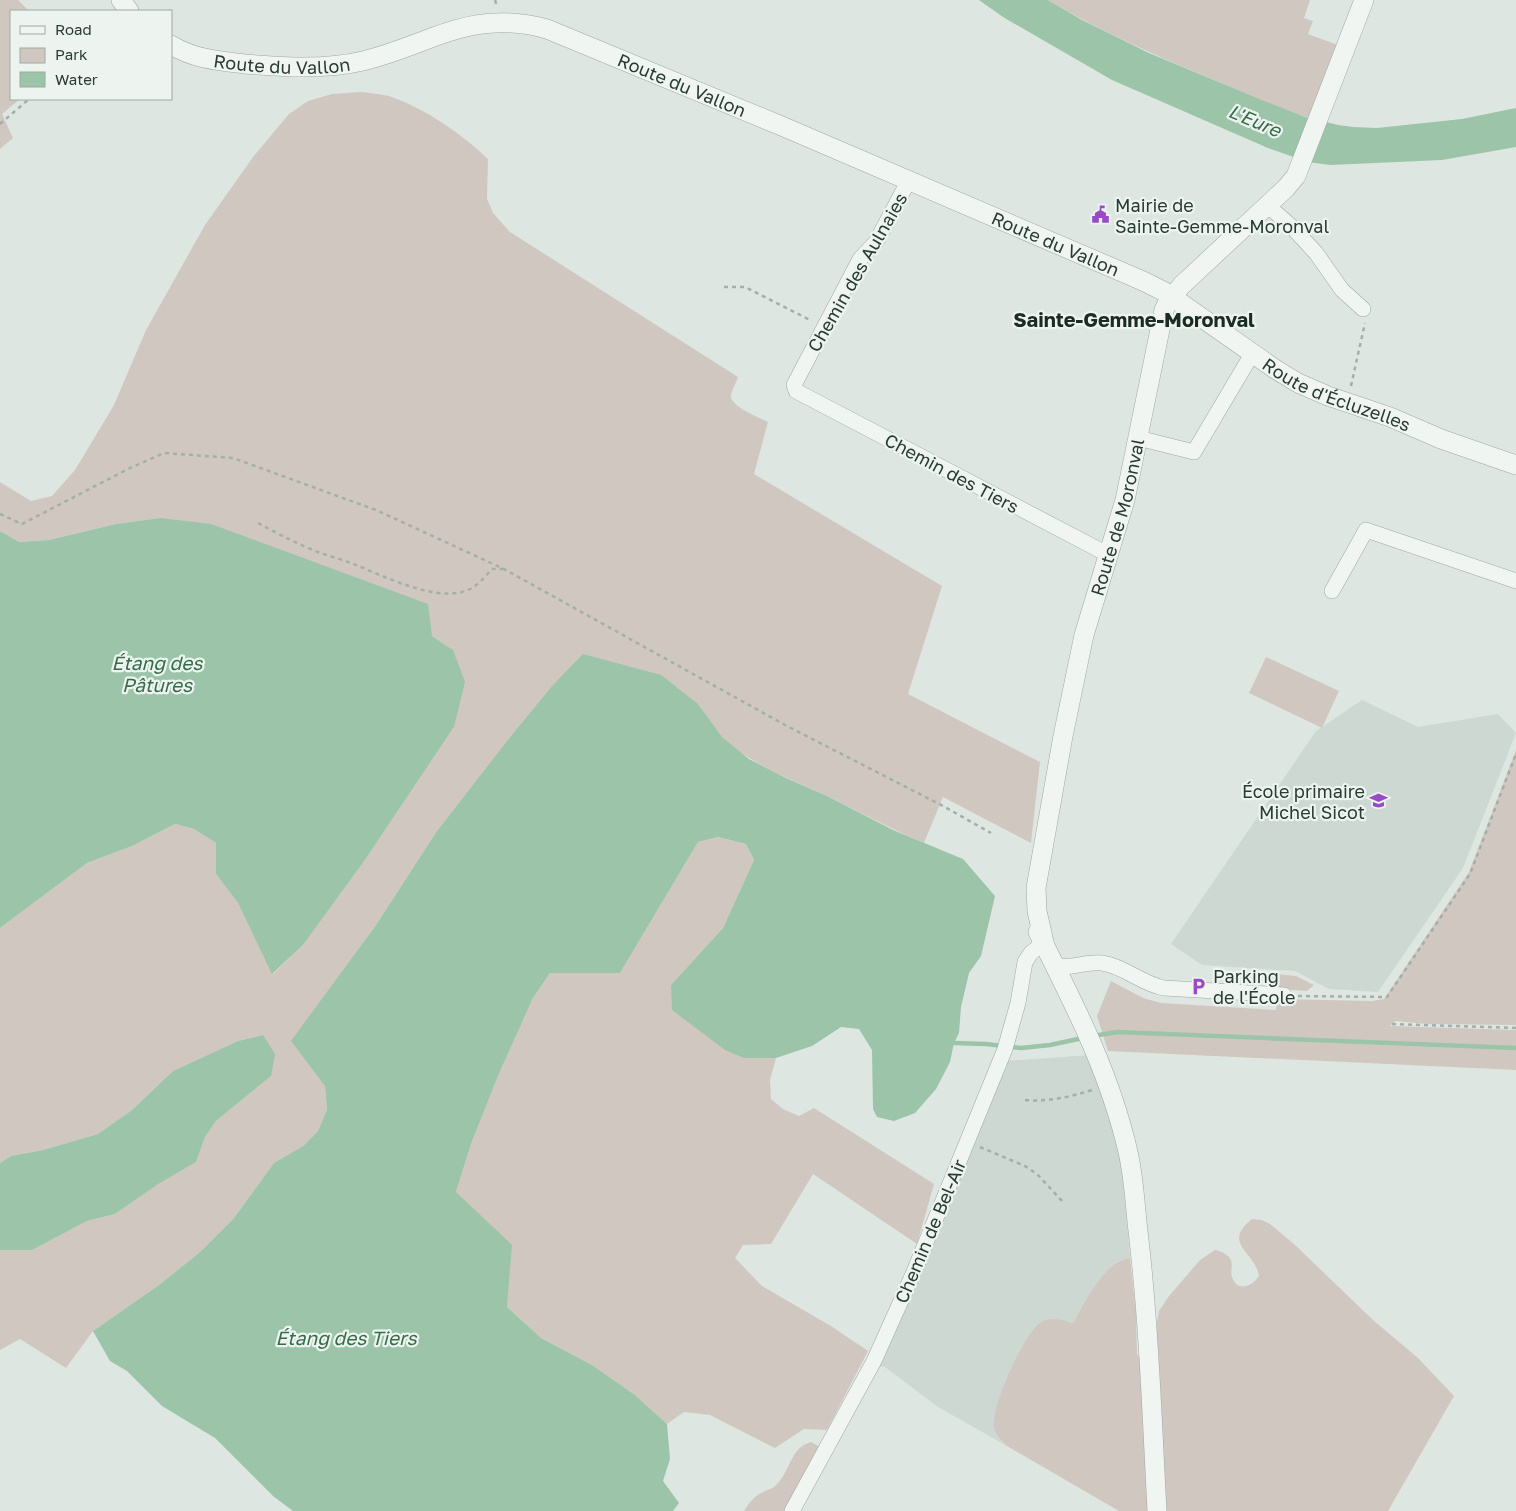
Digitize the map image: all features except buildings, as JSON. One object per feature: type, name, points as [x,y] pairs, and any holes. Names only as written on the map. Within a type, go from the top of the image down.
[{"type":"street","name":"Route de Moronval","points":[[1157,1511],[1145,1287],[1128,1153],[1108,1084],[1090,1036],[1032,914],[1028,882],[1037,831],[1063,736],[1084,635],[1125,500],[1162,315],[1172,297],[1199,268],[1266,204],[1286,188],[1298,172],[1364,0]]},
{"type":"street","name":"Route du Vallon","points":[[172,46],[193,56],[225,62],[268,66],[324,66],[353,63],[378,57],[448,31],[476,24],[503,22],[530,24],[569,38],[909,180],[1144,280],[1172,297]]},
{"type":"street","name":"Chemin des Aulnaies","points":[[796,391],[794,385],[822,329],[860,259],[876,242],[909,180]]},
{"type":"street","points":[[1266,204],[1292,227],[1316,253],[1342,290],[1363,309]]},
{"type":"street","name":"Route d'Écluzelles","points":[[1172,297],[1252,354],[1286,376],[1313,390],[1390,417],[1441,439],[1516,465]]},
{"type":"street","points":[[1138,438],[1194,452],[1252,354]]},
{"type":"street","name":"Chemin des Tiers","points":[[796,391],[1109,555]]},
{"type":"street","points":[[1332,591],[1366,530],[1516,581]]},
{"type":"street","name":"Chemin de Bel-Air","points":[[792,1511],[874,1361],[913,1274],[1007,1044],[1025,962],[1044,942]]},
{"type":"street","points":[[1055,965],[1065,967],[1101,962],[1116,967],[1145,982],[1164,988],[1284,995]]},
{"type":"path","points":[[0,124],[28,100]]},
{"type":"path","points":[[724,288],[745,287],[819,325],[822,329]]},
{"type":"path","points":[[1351,385],[1365,321],[1363,309]]},
{"type":"path","points":[[0,514],[22,524],[128,469],[164,453],[233,458],[376,510],[504,569],[785,725],[991,833]]},
{"type":"path","points":[[258,523],[284,538],[314,551],[354,564],[385,578],[421,589],[444,593],[460,593],[472,589],[492,569],[504,569]]},
{"type":"path","points":[[1284,995],[1387,997],[1470,874],[1516,754]]},
{"type":"path","points":[[1392,1024],[1516,1028]]},
{"type":"path","points":[[1025,1100],[1061,1099],[1108,1084]]},
{"type":"path","points":[[967,1142],[1024,1166],[1042,1178],[1063,1202]]},
{"type":"shaded area","name":"École primaire Michel Sicot","points":[[1362,700],[1418,727],[1498,714],[1516,733],[1463,868],[1378,992],[1329,989],[1295,971],[1202,965],[1171,944],[1316,731]]},
{"type":"shaded area","points":[[1091,1055],[1117,1139],[1123,1180],[1130,1258],[1117,1262],[1105,1274],[1073,1323],[1067,1321],[1014,1362],[1005,1383],[994,1425],[1000,1440],[1007,1446],[938,1407],[885,1367],[878,1366],[1004,1061]]},
{"type":"green space","points":[[0,0],[18,0],[28,10],[10,10],[10,100],[19,100],[2,114],[13,138],[0,149]]},
{"type":"green space","points":[[1048,0],[1310,0],[1304,18],[1313,21],[1308,34],[1338,45],[1310,118],[1276,107],[1155,54],[1111,34]]},
{"type":"green space","points":[[361,92],[389,96],[402,101],[429,114],[466,140],[488,159],[487,199],[493,213],[510,232],[738,377],[731,395],[732,399],[746,411],[768,422],[754,474],[942,586],[908,694],[1040,762],[1031,843],[943,797],[924,843],[760,764],[723,738],[698,704],[435,834],[376,925],[326,994],[325,1086],[327,1111],[318,1131],[303,1146],[274,1163],[234,1218],[200,1252],[159,1285],[93,1331],[66,1368],[20,1339],[0,1350],[0,1250],[32,1250],[87,1221],[115,1214],[157,1185],[196,1162],[205,1137],[216,1121],[271,1076],[263,1035],[238,1041],[173,1071],[132,1110],[98,1134],[43,1150],[11,1156],[0,1163],[0,928],[87,863],[132,846],[175,824],[194,829],[216,843],[216,874],[238,903],[273,974],[303,945],[365,860],[454,727],[453,650],[432,636],[160,518],[116,524],[49,540],[19,542],[0,531],[0,482],[31,501],[52,496],[75,470],[114,405],[146,330],[205,225],[253,157],[289,114],[308,101],[332,94]]},
{"type":"green space","points":[[1266,657],[1339,691],[1322,728],[1249,693]]},
{"type":"green space","points":[[1516,750],[1516,1025],[1427,1024],[1396,1021],[1390,1026],[1516,1030],[1516,1070],[1108,1051],[1097,1016],[1111,981],[1143,998],[1161,1003],[1276,1010],[1277,999],[1372,1001],[1384,999],[1469,872]]},
{"type":"green space","points":[[718,837],[746,844],[754,860],[723,928],[671,985],[744,1058],[776,1058],[770,1080],[771,1099],[783,1109],[799,1116],[814,1108],[934,1184],[917,1244],[813,1174],[771,1244],[743,1245],[735,1258],[762,1286],[831,1326],[868,1351],[827,1430],[804,1429],[775,1448],[710,1415],[684,1412],[667,1424],[635,1395],[592,1365],[541,1338],[507,1307],[508,1284],[456,1192],[471,1144],[498,1076],[533,998],[550,973],[620,973],[698,842]]},
{"type":"green space","points":[[1258,972],[1296,976],[1314,985],[1307,991],[1278,989],[1279,979],[1256,976]]},
{"type":"green space","points":[[1252,1219],[1262,1220],[1270,1224],[1294,1244],[1373,1320],[1418,1358],[1454,1396],[1388,1511],[1119,1511],[1007,1446],[1001,1440],[994,1427],[994,1417],[1003,1388],[1017,1356],[1033,1330],[1040,1323],[1052,1319],[1073,1323],[1104,1274],[1112,1266],[1130,1258],[1136,1313],[1137,1353],[1141,1363],[1156,1328],[1159,1311],[1169,1296],[1200,1260],[1215,1250],[1220,1251],[1231,1260],[1231,1275],[1237,1285],[1249,1285],[1256,1280],[1259,1276],[1256,1267],[1242,1248],[1239,1235]]},
{"type":"green space","points":[[811,1442],[818,1446],[818,1451],[786,1511],[744,1511],[757,1496],[775,1486],[799,1449]]},
{"type":"water","name":"L'Eure","points":[[979,0],[1048,0],[1082,20],[1149,53],[1305,117],[1338,125],[1377,128],[1462,119],[1516,108],[1516,147],[1442,160],[1330,165],[1308,162],[1268,148],[1112,80],[1003,17]]},
{"type":"water","name":"Étang des Pâtures","points":[[160,518],[211,524],[428,604],[432,636],[453,650],[465,682],[454,727],[365,860],[303,945],[272,974],[238,903],[216,874],[216,843],[194,829],[175,824],[132,846],[87,863],[0,928],[0,531],[19,542],[49,540],[116,524]]},
{"type":"water","name":"Étang des Tiers","points":[[583,654],[661,675],[698,704],[722,737],[749,759],[893,830],[963,859],[995,896],[981,956],[969,973],[961,1007],[959,1033],[954,1043],[950,1062],[936,1089],[915,1113],[894,1121],[877,1117],[873,1109],[872,1050],[859,1029],[841,1027],[812,1046],[776,1058],[744,1058],[725,1050],[672,1010],[671,985],[723,928],[754,860],[746,844],[718,837],[698,842],[620,973],[550,973],[533,998],[498,1076],[471,1144],[456,1192],[512,1245],[507,1307],[541,1338],[592,1365],[635,1395],[667,1424],[670,1459],[663,1481],[679,1503],[673,1511],[293,1511],[273,1496],[215,1438],[162,1406],[127,1371],[110,1361],[93,1331],[159,1285],[200,1252],[234,1218],[274,1163],[303,1146],[318,1131],[327,1110],[325,1086],[291,1041],[376,925],[435,834],[553,685]]},
{"type":"water","points":[[263,1035],[275,1054],[271,1076],[216,1121],[205,1137],[196,1162],[157,1185],[115,1214],[87,1221],[32,1250],[0,1250],[0,1163],[11,1156],[43,1150],[98,1134],[132,1110],[173,1071],[238,1041]]},
{"type":"waterway","points":[[1093,1036],[1117,1032],[1516,1048]]},
{"type":"waterway","points":[[954,1043],[1021,1048],[1050,1045],[1083,1038]]},
{"type":"place","name":"Mairie de Sainte-Gemme-Moronval","points":[[1101,215]]},
{"type":"place","name":"École primaire Michel Sicot","points":[[1379,801]]},
{"type":"place","name":"Parking de l'École","points":[[1199,986]]},
{"type":"district","name":"Sainte-Gemme-Moronval","points":[[1134,319]]}]
